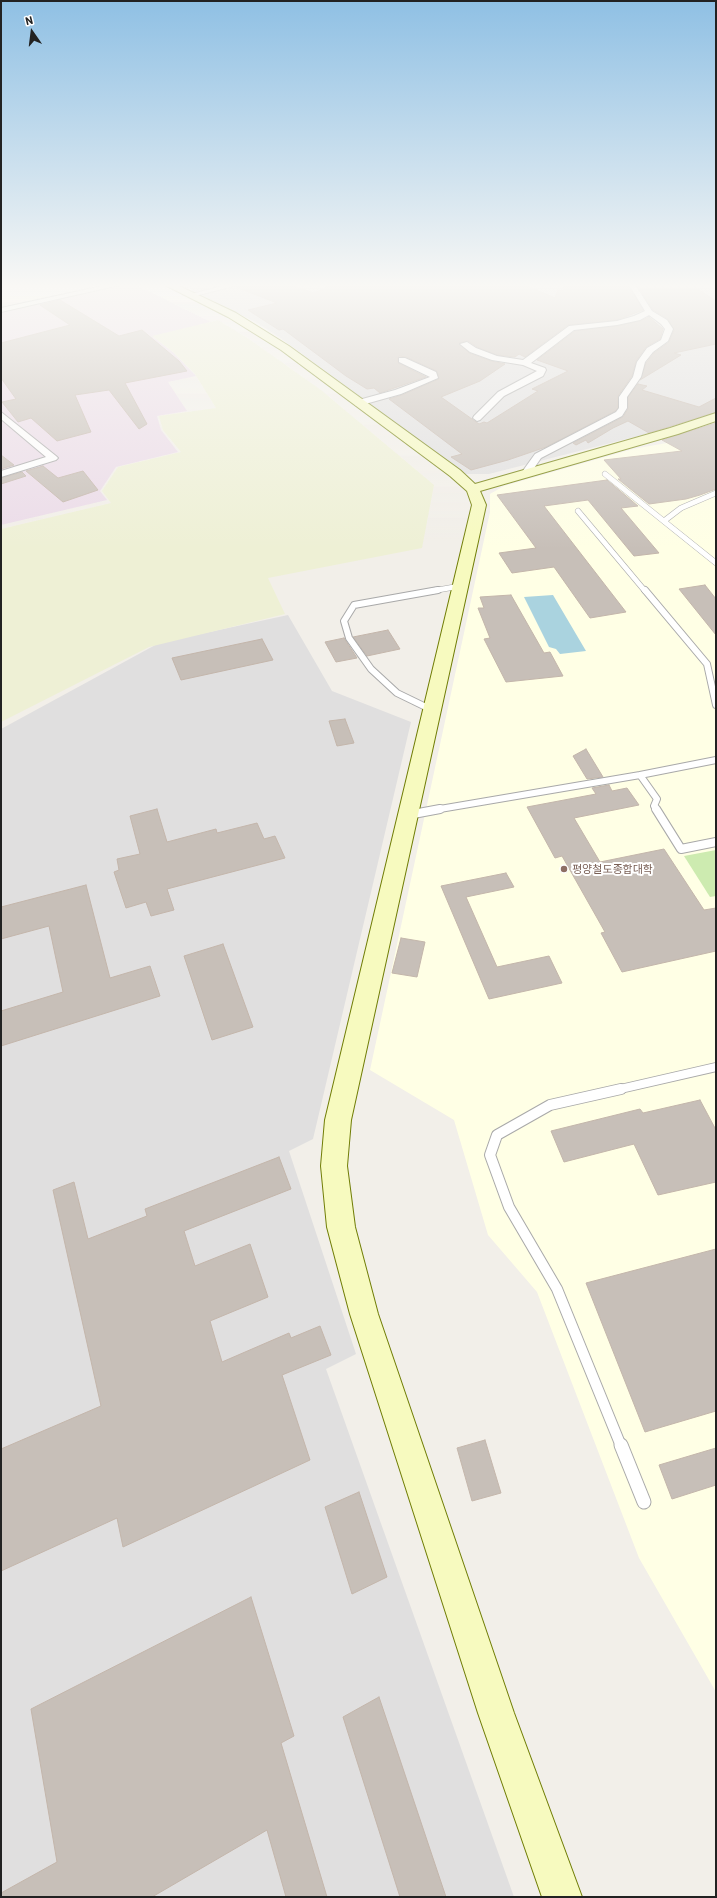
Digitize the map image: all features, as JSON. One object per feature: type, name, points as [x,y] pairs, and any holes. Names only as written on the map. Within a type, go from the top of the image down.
[{"type":"street","points":[[317,372],[455,473],[474,489],[479,505],[338,1120],[334,1166],[341,1227],[364,1314],[496,1713],[562,1897]]},
{"type":"street","points":[[358,402],[398,392],[434,378],[433,374],[428,372]]},
{"type":"street","points":[[477,418],[501,394],[540,374],[541,372]]},
{"type":"street","points":[[527,472],[538,456],[619,414],[623,408],[622,397],[637,377],[638,372]]},
{"type":"street","points":[[1,415],[53,458],[1,474]]},
{"type":"street","points":[[474,489],[527,472],[667,433],[716,417]]},
{"type":"lane","points":[[605,474],[716,563]]},
{"type":"lane","points":[[664,521],[681,508],[716,493]]},
{"type":"lane","points":[[578,511],[707,664],[714,687],[716,705]]},
{"type":"lane","points":[[432,710],[398,693],[371,669],[349,638],[344,621],[354,605],[460,586]]},
{"type":"lane","points":[[408,815],[640,775],[716,760]]},
{"type":"lane","points":[[640,775],[657,799],[654,806],[681,849],[716,842]]},
{"type":"lane","points":[[644,1502],[557,1289],[509,1207],[490,1155],[497,1135],[550,1105],[716,1067]]},
{"type":"shaded area","points":[[1,372],[192,372],[196,376],[168,382],[187,411],[157,416],[161,430],[178,452],[116,467],[100,491],[107,500],[1,525]]},
{"type":"shaded area","points":[[193,372],[295,372],[321,390],[434,485],[422,548],[268,578],[285,614],[149,647],[1,722],[1,529],[111,503],[102,491],[118,467],[181,452],[163,430],[159,416],[216,408]]},
{"type":"shaded area","points":[[326,372],[716,372],[716,413],[642,435],[489,474],[465,474]]},
{"type":"shaded area","name":"평양철도종합대학","points":[[667,443],[689,453],[716,462],[716,1692],[639,1558],[537,1292],[488,1235],[454,1120],[370,1070],[490,512],[490,494],[504,486],[633,449]]},
{"type":"shaded area","points":[[288,615],[332,691],[411,722],[313,1139],[289,1151],[356,1354],[326,1369],[514,1897],[1,1897],[1,729],[159,643]]},
{"type":"green space","points":[[716,850],[716,896],[710,897],[684,856]]},
{"type":"water","points":[[553,595],[586,651],[560,654],[556,649],[549,647],[524,597]]},
{"type":"building","points":[[1,372],[184,372],[125,383],[147,424],[139,429],[109,390],[75,395],[91,432],[57,441],[31,418],[18,422],[2,402],[16,399],[1,378]]},
{"type":"building","points":[[340,372],[415,372],[426,377],[380,393],[374,388],[367,389]]},
{"type":"building","points":[[437,372],[494,372],[480,381],[441,397],[479,424],[484,422],[487,423],[538,391],[532,389],[567,372],[633,372],[632,376],[618,396],[618,408],[615,411],[546,447],[508,460],[471,470],[451,457],[462,454],[389,399],[439,379]]},
{"type":"building","points":[[643,372],[654,372],[640,380]]},
{"type":"building","points":[[638,384],[647,386],[642,390],[699,407],[716,398],[716,412],[649,433],[628,421],[588,443],[586,440],[576,445],[573,443],[623,417],[628,409],[628,397]]},
{"type":"building","points":[[716,423],[716,489],[700,495],[686,499],[649,504],[618,479],[621,479],[604,460],[682,451],[662,440]]},
{"type":"building","points":[[1,455],[14,465],[1,469]]},
{"type":"building","points":[[43,466],[58,478],[83,471],[98,490],[63,502],[26,471]]},
{"type":"building","points":[[22,472],[26,476],[1,484],[1,478]]},
{"type":"building","points":[[607,480],[638,506],[621,508],[659,553],[634,556],[588,500],[544,506],[626,612],[590,618],[554,567],[512,573],[499,553],[536,548],[497,495]]},
{"type":"building","points":[[705,585],[716,599],[716,635],[679,589]]},
{"type":"building","points":[[511,595],[544,653],[550,652],[563,676],[506,682],[484,639],[490,638],[478,608],[484,608],[480,597]]},
{"type":"building","points":[[388,630],[400,649],[367,656],[353,637]]},
{"type":"building","points":[[344,638],[357,658],[336,662],[325,642]]},
{"type":"building","points":[[262,639],[273,660],[181,680],[172,658]]},
{"type":"building","points":[[345,719],[354,743],[337,746],[329,721]]},
{"type":"building","points":[[586,749],[603,777],[587,779],[573,756]]},
{"type":"building","points":[[609,785],[612,791],[627,788],[639,805],[574,818],[600,862],[664,849],[704,910],[716,908],[716,951],[622,972],[601,933],[605,932],[562,856],[555,858],[527,807],[596,794],[592,788]]},
{"type":"building","points":[[157,809],[167,842],[216,829],[217,833],[257,823],[264,839],[275,836],[285,858],[167,889],[174,910],[151,916],[146,902],[126,908],[114,872],[119,870],[117,859],[140,854],[130,816]]},
{"type":"building","points":[[506,873],[514,887],[466,897],[497,967],[549,956],[562,983],[489,999],[441,886]]},
{"type":"building","points":[[86,885],[110,978],[150,966],[160,996],[1,1046],[1,1011],[63,992],[49,926],[1,939],[1,907]]},
{"type":"building","points":[[401,938],[425,942],[417,977],[392,973]]},
{"type":"building","points":[[223,944],[253,1027],[212,1040],[184,956]]},
{"type":"building","points":[[700,1100],[716,1130],[716,1182],[658,1195],[634,1144],[564,1162],[551,1131],[640,1109],[643,1113]]},
{"type":"building","points":[[279,1157],[291,1189],[184,1231],[195,1266],[250,1244],[268,1297],[210,1321],[222,1362],[289,1333],[291,1338],[320,1326],[331,1355],[282,1375],[310,1460],[123,1547],[117,1518],[1,1571],[1,1449],[101,1406],[53,1190],[74,1182],[88,1239],[147,1216],[145,1209]]},
{"type":"building","points":[[716,1249],[716,1411],[645,1432],[586,1283]]},
{"type":"building","points":[[485,1440],[501,1493],[472,1501],[457,1448]]},
{"type":"building","points":[[716,1448],[716,1485],[672,1499],[659,1465]]},
{"type":"building","points":[[359,1492],[387,1577],[352,1594],[325,1507]]},
{"type":"building","points":[[251,1597],[294,1736],[281,1743],[327,1897],[286,1897],[267,1830],[152,1897],[1,1897],[1,1893],[57,1862],[31,1709]]},
{"type":"building","points":[[379,1697],[446,1897],[400,1897],[343,1717]]},
{"type":"place","name":"평양철도종합대학","points":[[564,869]]}]
